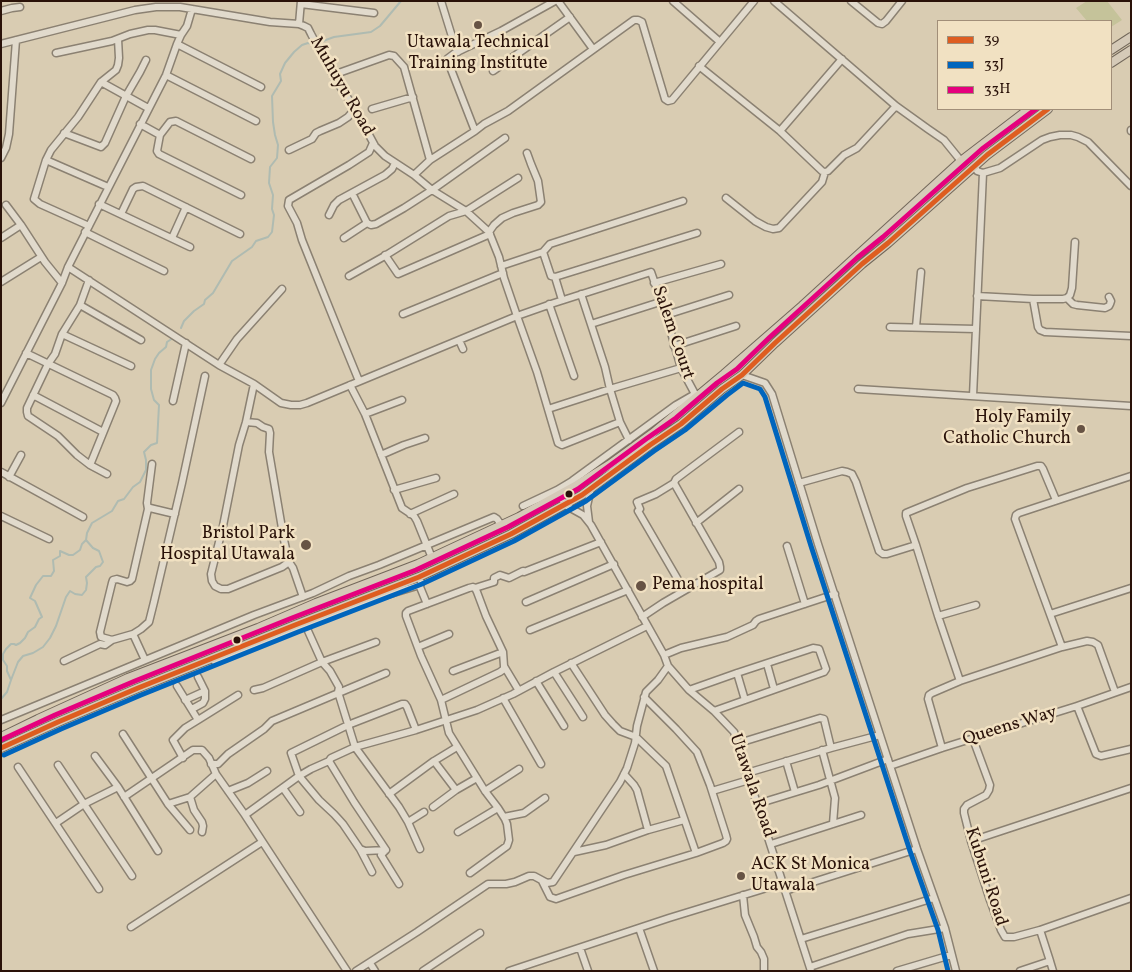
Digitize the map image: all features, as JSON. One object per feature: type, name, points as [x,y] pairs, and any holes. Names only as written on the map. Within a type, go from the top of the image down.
[{"type":"main road","points":[[1112,49],[1131,36]]},
{"type":"main road","points":[[1112,63],[1131,50]]},
{"type":"main road","points":[[1,737],[38,718],[128,678],[432,558],[502,526],[594,475],[748,353],[915,202],[1028,110]]},
{"type":"main road","points":[[1,748],[113,699],[399,585],[420,581],[565,505],[681,424],[722,389],[742,375],[862,264],[1000,145],[1047,110]]},
{"type":"main road","points":[[748,353],[756,362]]},
{"type":"main road","points":[[396,573],[399,585]]},
{"type":"street","points":[[441,1],[458,52]]},
{"type":"street","points":[[475,131],[447,59],[449,56],[501,31],[554,1]]},
{"type":"street","points":[[558,1],[593,49]]},
{"type":"street","points":[[673,1],[720,42]]},
{"type":"street","points":[[414,175],[430,160],[484,124],[508,111],[634,20],[642,22],[665,99],[668,101],[672,100],[754,1]]},
{"type":"street","points":[[774,1],[896,106],[944,140],[962,162]]},
{"type":"street","points":[[851,1],[878,23],[882,24],[902,1]]},
{"type":"street","points":[[299,24],[301,3],[374,13]]},
{"type":"street","points":[[1,11],[20,7]]},
{"type":"street","name":"Muhuyu Road","points":[[1,44],[147,8],[180,7],[270,22],[299,24],[308,28],[333,75],[355,109],[373,143],[380,151],[432,190],[466,211],[490,233],[537,372],[558,443],[562,445],[620,422]]},
{"type":"street","points":[[1,403],[62,283],[108,186],[166,75],[177,44],[187,26],[192,9]]},
{"type":"street","points":[[493,71],[570,17]]},
{"type":"street","points":[[56,53],[148,30],[181,35]]},
{"type":"street","points":[[118,39],[118,65],[116,70],[101,82],[78,117],[51,150],[34,194],[34,199],[164,271]]},
{"type":"street","points":[[1,158],[6,148],[9,134],[16,40]]},
{"type":"street","points":[[177,44],[261,87]]},
{"type":"street","points":[[333,75],[392,55],[404,67],[430,160]]},
{"type":"street","points":[[780,131],[842,59]]},
{"type":"street","points":[[64,133],[101,147],[146,60]]},
{"type":"street","points":[[700,66],[780,131],[825,172]]},
{"type":"street","points":[[166,75],[256,121]]},
{"type":"street","points":[[101,82],[148,108]]},
{"type":"street","points":[[372,108],[413,97]]},
{"type":"street","points":[[726,198],[755,221],[766,227],[779,228],[822,182],[825,172],[844,155],[856,148],[896,106]]},
{"type":"street","points":[[289,150],[312,138],[316,133],[339,123],[355,109]]},
{"type":"street","points":[[241,195],[159,154],[157,151],[160,135],[170,122],[176,121],[252,159]]},
{"type":"street","points":[[140,124],[160,135]]},
{"type":"street","points":[[975,166],[977,171],[983,173],[1000,168],[1042,140],[1060,135],[1071,135],[1088,142],[1131,186]]},
{"type":"street","points":[[344,238],[367,223],[376,224],[404,208],[505,138]]},
{"type":"street","points":[[359,381],[302,240],[297,223],[288,206],[289,200],[368,152],[373,143]]},
{"type":"street","points":[[386,255],[398,274],[490,233],[494,225],[502,218],[541,202],[538,181],[527,153]]},
{"type":"street","points":[[46,160],[108,186]]},
{"type":"street","points":[[329,215],[339,200],[385,175],[392,169],[395,163]]},
{"type":"street","points":[[973,396],[983,173]]},
{"type":"street","points":[[349,276],[449,216],[466,211],[518,178]]},
{"type":"street","points":[[121,214],[133,189],[143,186],[240,234]]},
{"type":"street","points":[[352,193],[367,223]]},
{"type":"street","points":[[501,266],[543,252],[550,244],[683,201]]},
{"type":"street","points":[[100,204],[190,247]]},
{"type":"street","points":[[6,205],[41,257],[62,283]]},
{"type":"street","points":[[172,238],[186,207]]},
{"type":"street","points":[[1,238],[21,225]]},
{"type":"street","points":[[555,277],[696,233]]},
{"type":"street","points":[[977,296],[1033,299],[1067,298],[1072,288],[1075,242]]},
{"type":"street","points":[[543,252],[551,276],[555,277],[562,300]]},
{"type":"street","points":[[1,282],[41,257]]},
{"type":"street","points":[[654,283],[720,264]]},
{"type":"street","points":[[68,267],[281,403],[291,405],[308,403],[517,316],[581,294],[605,367],[620,422],[629,440]]},
{"type":"street","name":"Salem Court","points":[[581,294],[650,272],[666,315],[681,368],[697,394]]},
{"type":"street","points":[[916,327],[921,272]]},
{"type":"street","points":[[403,314],[503,276]]},
{"type":"street","points":[[89,280],[80,305],[62,334],[55,354],[48,364],[27,408],[28,416],[58,436],[90,465],[107,474]]},
{"type":"street","points":[[220,365],[237,339],[282,289]]},
{"type":"street","points":[[666,315],[729,295]]},
{"type":"street","points":[[1067,298],[1076,305],[1105,308],[1110,304],[1109,297]]},
{"type":"street","points":[[1033,299],[1038,327],[1045,332],[1131,336]]},
{"type":"street","points":[[591,324],[660,302]]},
{"type":"street","points":[[549,304],[574,376]]},
{"type":"street","points":[[80,305],[140,340]]},
{"type":"street","points":[[674,346],[736,326]]},
{"type":"street","points":[[890,327],[976,329]]},
{"type":"street","points":[[62,334],[131,366]]},
{"type":"street","points":[[459,340],[463,349]]},
{"type":"street","points":[[173,401],[186,343]]},
{"type":"street","points":[[26,353],[113,394],[116,401],[90,465]]},
{"type":"street","points":[[548,409],[681,368]]},
{"type":"street","points":[[742,375],[765,383],[772,394],[818,544],[917,850],[945,928],[956,971]]},
{"type":"street","points":[[64,661],[100,644],[105,645],[112,640],[133,634],[148,622],[175,514],[205,376]]},
{"type":"street","points":[[254,384],[211,574],[212,581],[215,586],[221,589],[228,589],[282,567],[289,562]]},
{"type":"street","points":[[350,385],[365,414],[402,508],[414,516],[432,558]]},
{"type":"street","points":[[858,389],[1131,406]]},
{"type":"street","points":[[33,395],[103,432]]},
{"type":"street","points":[[365,414],[402,400]]},
{"type":"street","points":[[246,422],[256,423],[269,429],[277,507],[289,562],[303,597]]},
{"type":"street","points":[[523,506],[564,486],[629,440],[650,430]]},
{"type":"street","points":[[684,590],[638,511],[640,509],[637,502],[656,494],[674,483],[676,479],[739,432]]},
{"type":"street","points":[[381,456],[425,438]]},
{"type":"street","points":[[9,476],[21,455]]},
{"type":"street","points":[[112,640],[102,637],[100,632],[113,580],[117,579],[127,582],[132,579],[148,509],[147,503],[152,464]]},
{"type":"street","points":[[960,681],[906,512],[958,492],[1037,466],[1041,466],[1043,469],[1056,500]]},
{"type":"street","points":[[799,483],[842,471],[852,474],[879,551],[883,554],[888,554],[916,545]]},
{"type":"street","points":[[1,472],[83,517]]},
{"type":"street","points":[[1062,647],[1015,519],[1016,515],[1131,476]]},
{"type":"street","points":[[394,490],[436,478]]},
{"type":"street","points":[[642,617],[720,570],[719,562],[674,483]]},
{"type":"street","points":[[590,523],[587,506],[591,488]]},
{"type":"street","points":[[696,523],[739,489]]},
{"type":"street","points":[[410,514],[454,494]]},
{"type":"street","points":[[560,495],[565,505]]},
{"type":"street","name":"Utawala Road","points":[[565,505],[583,515],[590,523],[664,655],[668,666],[689,690],[714,711],[734,732],[810,969]]},
{"type":"street","points":[[148,509],[175,514]]},
{"type":"street","points":[[1,516],[48,539]]},
{"type":"street","points":[[1,720],[494,517],[502,526]]},
{"type":"street","points":[[470,873],[505,849],[509,840],[508,831],[504,817],[485,791],[449,733],[441,700],[418,647],[406,613],[469,588],[494,582],[494,578],[500,575],[509,578],[601,542]]},
{"type":"street","points":[[787,546],[805,604]]},
{"type":"street","points":[[526,602],[614,564]]},
{"type":"street","points":[[216,662],[304,624],[420,581],[427,604]]},
{"type":"street","points":[[475,588],[503,652],[504,666],[519,691]]},
{"type":"street","points":[[1050,614],[1131,588]]},
{"type":"street","points":[[530,630],[628,590]]},
{"type":"street","points":[[313,593],[316,603]]},
{"type":"street","points":[[664,655],[681,648],[726,637],[753,625],[760,619],[835,594]]},
{"type":"street","points":[[938,616],[976,605]]},
{"type":"street","points":[[304,624],[322,662],[330,671],[339,687],[338,692],[355,747],[399,807],[420,849]]},
{"type":"street","points":[[245,815],[299,776],[329,761],[331,758],[355,747],[446,721],[477,710],[519,691],[647,626]]},
{"type":"street","points":[[133,634],[145,660]]},
{"type":"street","points":[[418,647],[449,634]]},
{"type":"street","points":[[942,748],[928,699],[932,692],[1062,647],[1087,641],[1098,645],[1115,692]]},
{"type":"street","points":[[254,690],[376,642]]},
{"type":"street","points":[[689,690],[813,648],[820,652],[826,669],[824,672],[714,711]]},
{"type":"street","points":[[453,671],[503,652]]},
{"type":"street","points":[[571,663],[600,708],[613,724],[620,731],[636,737],[666,766],[696,853]]},
{"type":"street","points":[[767,664],[774,689]]},
{"type":"street","points":[[441,700],[500,672],[504,669],[504,666]]},
{"type":"street","points":[[356,971],[488,884],[506,884],[529,876],[534,876],[550,884],[553,882],[624,774],[636,737],[646,692],[668,666]]},
{"type":"street","points":[[554,672],[583,717]]},
{"type":"street","points":[[211,764],[218,764],[228,754],[264,729],[272,721],[386,673]]},
{"type":"street","points":[[737,673],[745,700]]},
{"type":"street","points":[[192,709],[204,702],[206,696],[198,677]]},
{"type":"street","points":[[536,681],[564,726]]},
{"type":"street","points":[[177,686],[198,720]]},
{"type":"street","name":"Queens Way","points":[[757,804],[889,762],[973,739],[1131,687]]},
{"type":"street","points":[[185,700],[205,692]]},
{"type":"street","points":[[183,758],[173,740],[185,728],[238,695]]},
{"type":"street","points":[[541,880],[550,897],[556,899],[624,875],[723,844],[727,839],[712,791],[694,748],[644,697]]},
{"type":"street","points":[[503,698],[541,764]]},
{"type":"street","points":[[372,872],[360,849],[343,824],[299,776],[291,752],[348,725],[405,704],[416,730]]},
{"type":"street","points":[[1077,706],[1096,754],[1101,756],[1131,749]]},
{"type":"street","points":[[739,744],[820,718],[824,719],[831,748]]},
{"type":"street","points":[[123,734],[168,804],[190,830]]},
{"type":"street","points":[[712,791],[786,761],[880,735]]},
{"type":"street","name":"Kubuni Road","points":[[973,739],[990,785],[986,795],[967,805],[964,813],[971,841],[1001,930],[1005,937],[1014,938],[1040,930]]},
{"type":"street","points":[[388,794],[457,747]]},
{"type":"street","points":[[124,798],[193,750],[202,750],[347,971]]},
{"type":"street","points":[[822,750],[835,798],[833,824]]},
{"type":"street","points":[[96,756],[158,851]]},
{"type":"street","points":[[329,761],[386,850]]},
{"type":"street","points":[[434,761],[456,790]]},
{"type":"street","points":[[786,761],[795,792]]},
{"type":"street","points":[[58,765],[132,876]]},
{"type":"street","points":[[18,767],[99,889]]},
{"type":"street","points":[[485,791],[519,769]]},
{"type":"street","points":[[228,791],[248,783],[267,771]]},
{"type":"street","points":[[168,804],[190,798],[216,774]]},
{"type":"street","points":[[624,774],[637,790],[648,830]]},
{"type":"street","points":[[432,807],[477,778]]},
{"type":"street","points":[[56,823],[84,804],[118,787]]},
{"type":"street","points":[[283,788],[300,812]]},
{"type":"street","points":[[971,841],[1131,788]]},
{"type":"street","points":[[190,798],[194,810],[202,822],[202,832]]},
{"type":"street","points":[[504,817],[524,813],[545,798]]},
{"type":"street","points":[[458,832],[498,808]]},
{"type":"street","points":[[408,822],[424,812]]},
{"type":"street","points":[[770,844],[862,815]]},
{"type":"street","points":[[574,852],[606,845],[684,820]]},
{"type":"street","points":[[131,927],[262,842]]},
{"type":"street","points":[[360,849],[365,851],[386,850]]},
{"type":"street","points":[[386,850],[381,855],[399,884]]},
{"type":"street","points":[[785,891],[917,850]]},
{"type":"street","points":[[509,971],[782,883]]},
{"type":"street","points":[[743,895],[745,915],[757,947],[764,959],[764,971]]},
{"type":"street","points":[[801,939],[934,898]]},
{"type":"street","points":[[1053,971],[1040,930],[1131,898]]},
{"type":"street","points":[[639,928],[654,971]]},
{"type":"street","points":[[810,969],[908,934],[945,928]]},
{"type":"street","points":[[423,971],[480,933]]},
{"type":"street","points":[[580,948],[588,971]]},
{"type":"street","points":[[898,971],[951,955]]},
{"type":"street","points":[[1020,971],[1050,960]]},
{"type":"street","points":[[370,963],[376,971]]},
{"type":"shaded area","points":[[1087,1],[1107,1],[1122,20],[1112,26],[1112,20],[1086,20],[1076,8]]},
{"type":"waterway","points":[[323,41],[334,37],[371,32],[380,26],[401,1]]},
{"type":"waterway","points":[[181,328],[184,321],[204,304],[205,300],[213,293],[232,261],[252,247],[256,241],[268,237],[272,232],[274,215],[272,209],[273,195],[269,183],[270,167],[277,158],[278,145],[273,122],[272,96],[281,81],[280,74],[285,63],[302,45],[313,44]]},
{"type":"waterway","points":[[1,699],[7,692],[18,662],[23,656],[43,647],[50,638],[70,591],[82,595],[86,590],[86,577],[103,562],[99,551],[93,548],[86,540],[87,533],[92,523],[112,511],[118,501],[124,499],[133,487],[140,482],[146,470],[144,452],[151,445],[157,443],[159,405],[154,400],[151,389],[151,370],[159,353],[166,347],[167,342],[173,338]]},
{"type":"waterway","points":[[11,680],[3,660],[3,654],[11,644],[16,645],[20,643],[42,617],[35,601],[30,598],[36,585],[43,576],[51,576],[54,571],[53,560],[60,556],[60,551],[73,555],[80,550],[86,540]]},
{"type":"transit line","name":"33H","points":[[1,740],[135,681],[416,570],[508,527],[578,489],[676,418],[717,383],[737,369],[857,258],[982,149],[1035,110]]},
{"type":"transit line","name":"39","points":[[1,748],[138,688],[419,577],[511,534],[582,495],[681,424],[722,389],[742,375],[862,264],[987,155],[1047,110]]},
{"type":"transit line","name":"33J","points":[[4,755],[141,695],[422,584],[514,541],[586,501],[685,430],[743,383],[760,389],[765,397],[811,546],[910,851],[938,930],[948,971]]},
{"type":"place","name":"Utawala Technical Training Institute","points":[[478,25]]},
{"type":"place","name":"Holy Family Catholic Church","points":[[1081,429]]},
{"type":"place","name":"Bristol Park Hospital Utawala","points":[[306,545]]},
{"type":"place","name":"Pema hospital","points":[[641,586]]},
{"type":"place","name":"ACK St Monica Utawala","points":[[741,876]]}]
